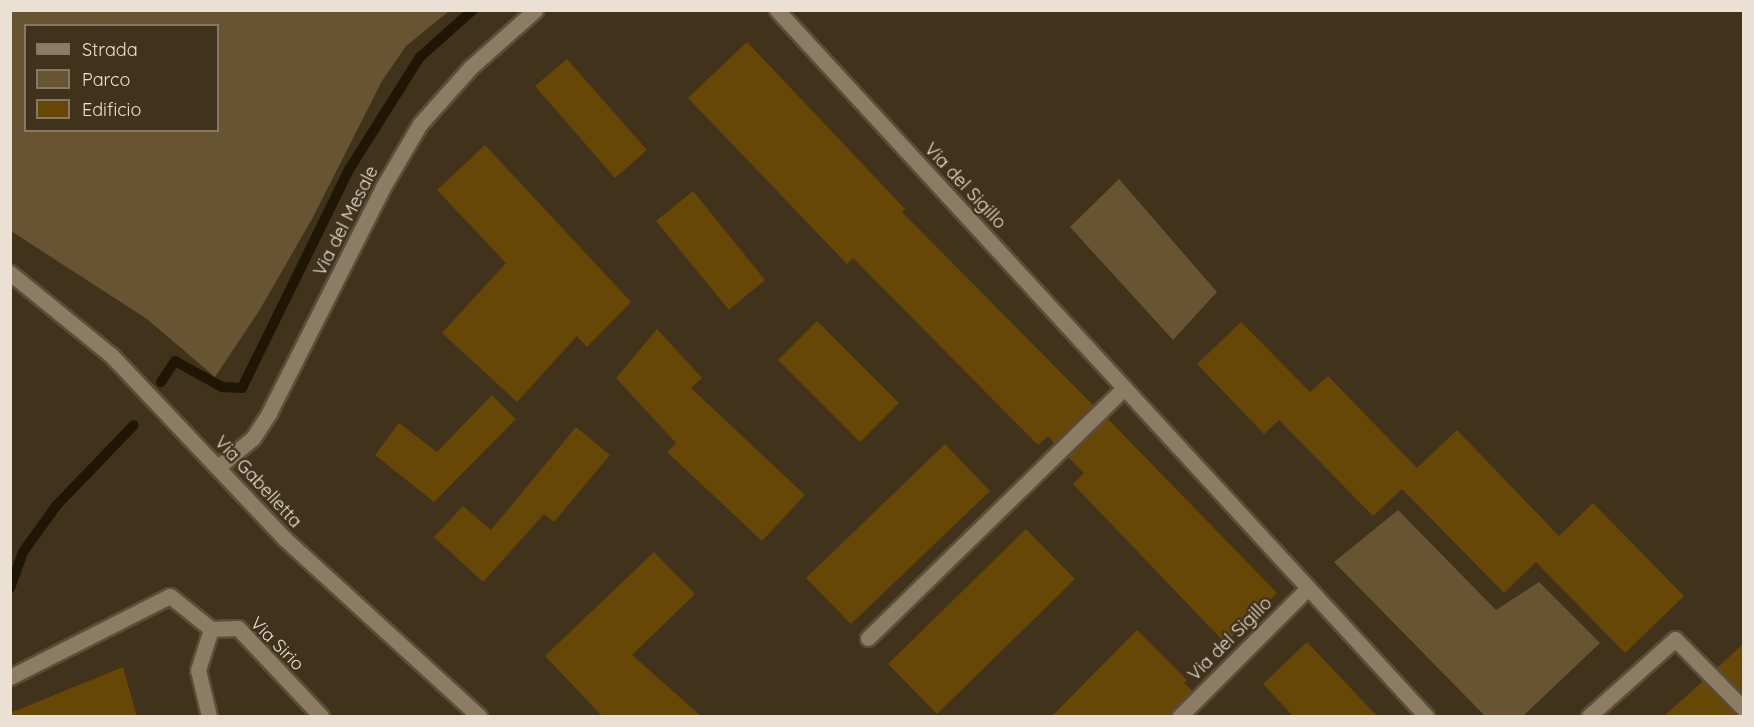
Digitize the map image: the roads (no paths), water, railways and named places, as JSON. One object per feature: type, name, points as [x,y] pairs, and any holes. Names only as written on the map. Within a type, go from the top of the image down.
[{"type":"street","name":"Via del Mesale","points":[[218,467],[253,438],[269,413],[383,186],[420,124],[471,68],[535,10]]},
{"type":"street","name":"Via del Sigillo","points":[[777,10],[1426,717]]},
{"type":"street","name":"Via Gabelletta","points":[[10,273],[111,355],[338,590],[478,716]]},
{"type":"street","points":[[868,638],[1124,388]]},
{"type":"street","name":"Via del Sigillo","points":[[1180,717],[1308,588]]},
{"type":"street","points":[[10,677],[170,596],[211,629],[198,670],[209,717]]},
{"type":"street","name":"Via Sirio","points":[[211,629],[238,628],[321,717]]},
{"type":"street","points":[[1588,717],[1675,639],[1743,709]]},
{"type":"waterway","points":[[161,382],[175,361],[222,387],[242,388],[350,168],[420,57],[473,10]]},
{"type":"waterway","points":[[10,588],[23,552],[56,506],[134,425]]}]
